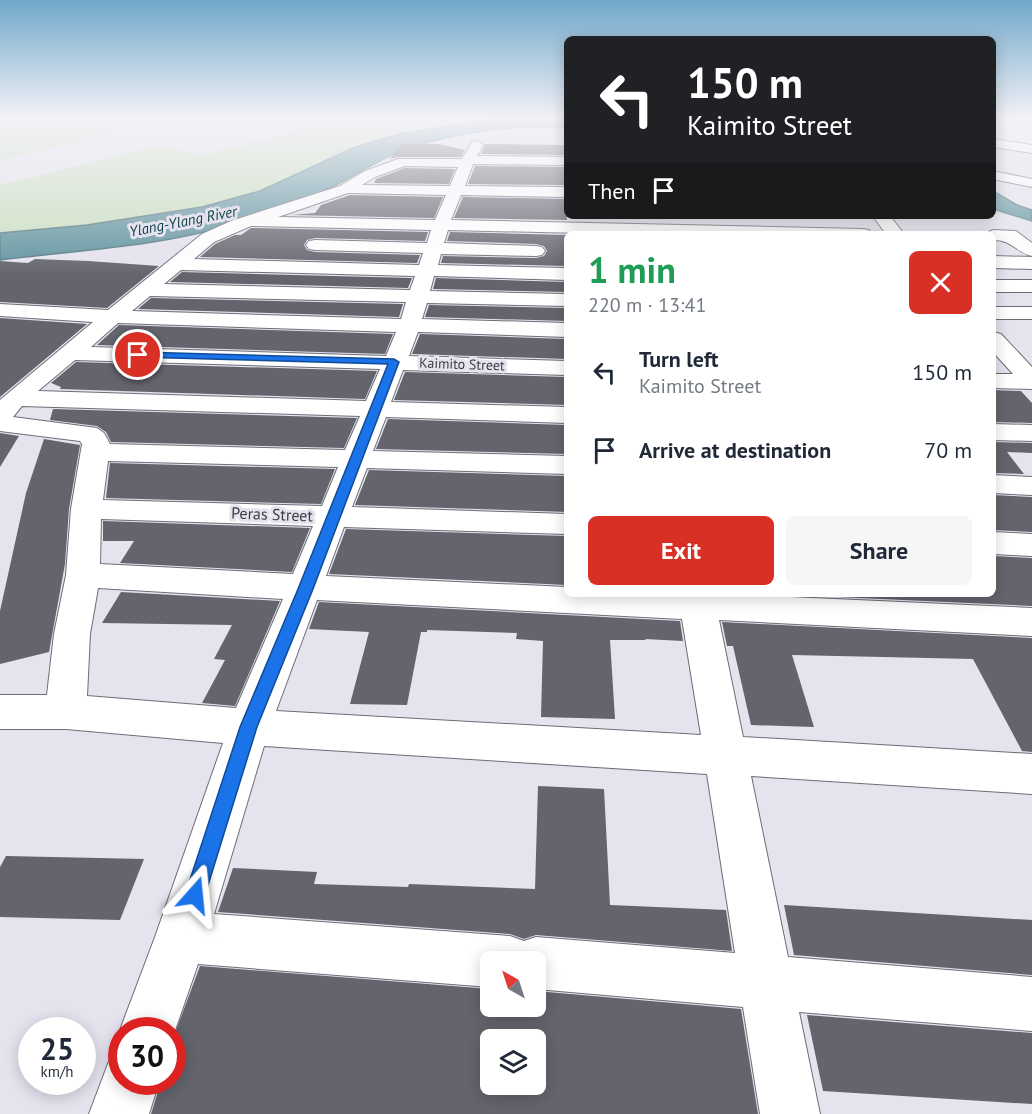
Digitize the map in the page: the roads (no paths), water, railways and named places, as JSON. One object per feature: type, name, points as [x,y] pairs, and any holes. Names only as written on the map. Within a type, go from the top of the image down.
[{"type":"street","points":[[0,310],[114,317],[449,215],[545,171]]},
{"type":"street","points":[[344,197],[370,174],[564,272]]},
{"type":"street","points":[[996,175],[1029,179]]},
{"type":"street","points":[[295,245],[564,193]]},
{"type":"street","points":[[5,412],[69,353],[202,243],[219,232],[297,205],[344,197],[449,215],[555,252]]},
{"type":"street","points":[[391,206],[449,215],[634,226],[777,231]]},
{"type":"street","points":[[251,221],[449,215],[564,208]]},
{"type":"street","points":[[146,290],[449,215]]},
{"type":"street","points":[[449,215],[564,327]]},
{"type":"street","points":[[153,1017],[249,727],[306,589],[449,215]]},
{"type":"street","points":[[177,264],[449,215],[564,298]]},
{"type":"street","points":[[883,219],[893,231]]},
{"type":"street","points":[[996,235],[1010,235],[1032,252]]},
{"type":"street","points":[[202,243],[237,244]]},
{"type":"street","points":[[996,262],[1032,263]]},
{"type":"street","points":[[996,286],[1032,286]]},
{"type":"street","points":[[996,313],[1032,314]]},
{"type":"street","points":[[996,341],[1032,345]]},
{"type":"street","points":[[996,342],[1032,382]]},
{"type":"street","name":"Kaimito Street","points":[[69,353],[564,368]]},
{"type":"street","points":[[996,381],[1032,382]]},
{"type":"street","points":[[5,412],[375,410],[564,416]]},
{"type":"street","points":[[5,412],[8,425],[87,434],[94,439],[95,453],[86,509],[83,575],[72,634],[66,712]]},
{"type":"street","points":[[996,432],[1032,433]]},
{"type":"street","points":[[95,453],[564,465]]},
{"type":"street","points":[[996,484],[1032,486]]},
{"type":"street","name":"Peras Street","points":[[86,509],[564,524]]},
{"type":"street","points":[[996,543],[1032,545]]},
{"type":"street","points":[[83,575],[306,589],[564,596]]},
{"type":"street","points":[[619,597],[697,599],[1032,622]]},
{"type":"street","points":[[697,599],[790,1114]]},
{"type":"street","points":[[0,712],[66,712],[249,727],[1032,774]]},
{"type":"street","points":[[181,937],[480,960]]},
{"type":"street","points":[[546,964],[1032,1004]]},
{"type":"street","points":[[119,1114],[126,1095]]},
{"type":"water","name":"Ylang-Ylang River","points":[[303,171],[361,171],[297,203],[205,232],[118,247],[0,260],[0,233],[87,225],[202,207],[260,191]]},
{"type":"water","points":[[996,193],[1017,205],[1032,210],[1032,221],[996,210]]}]
